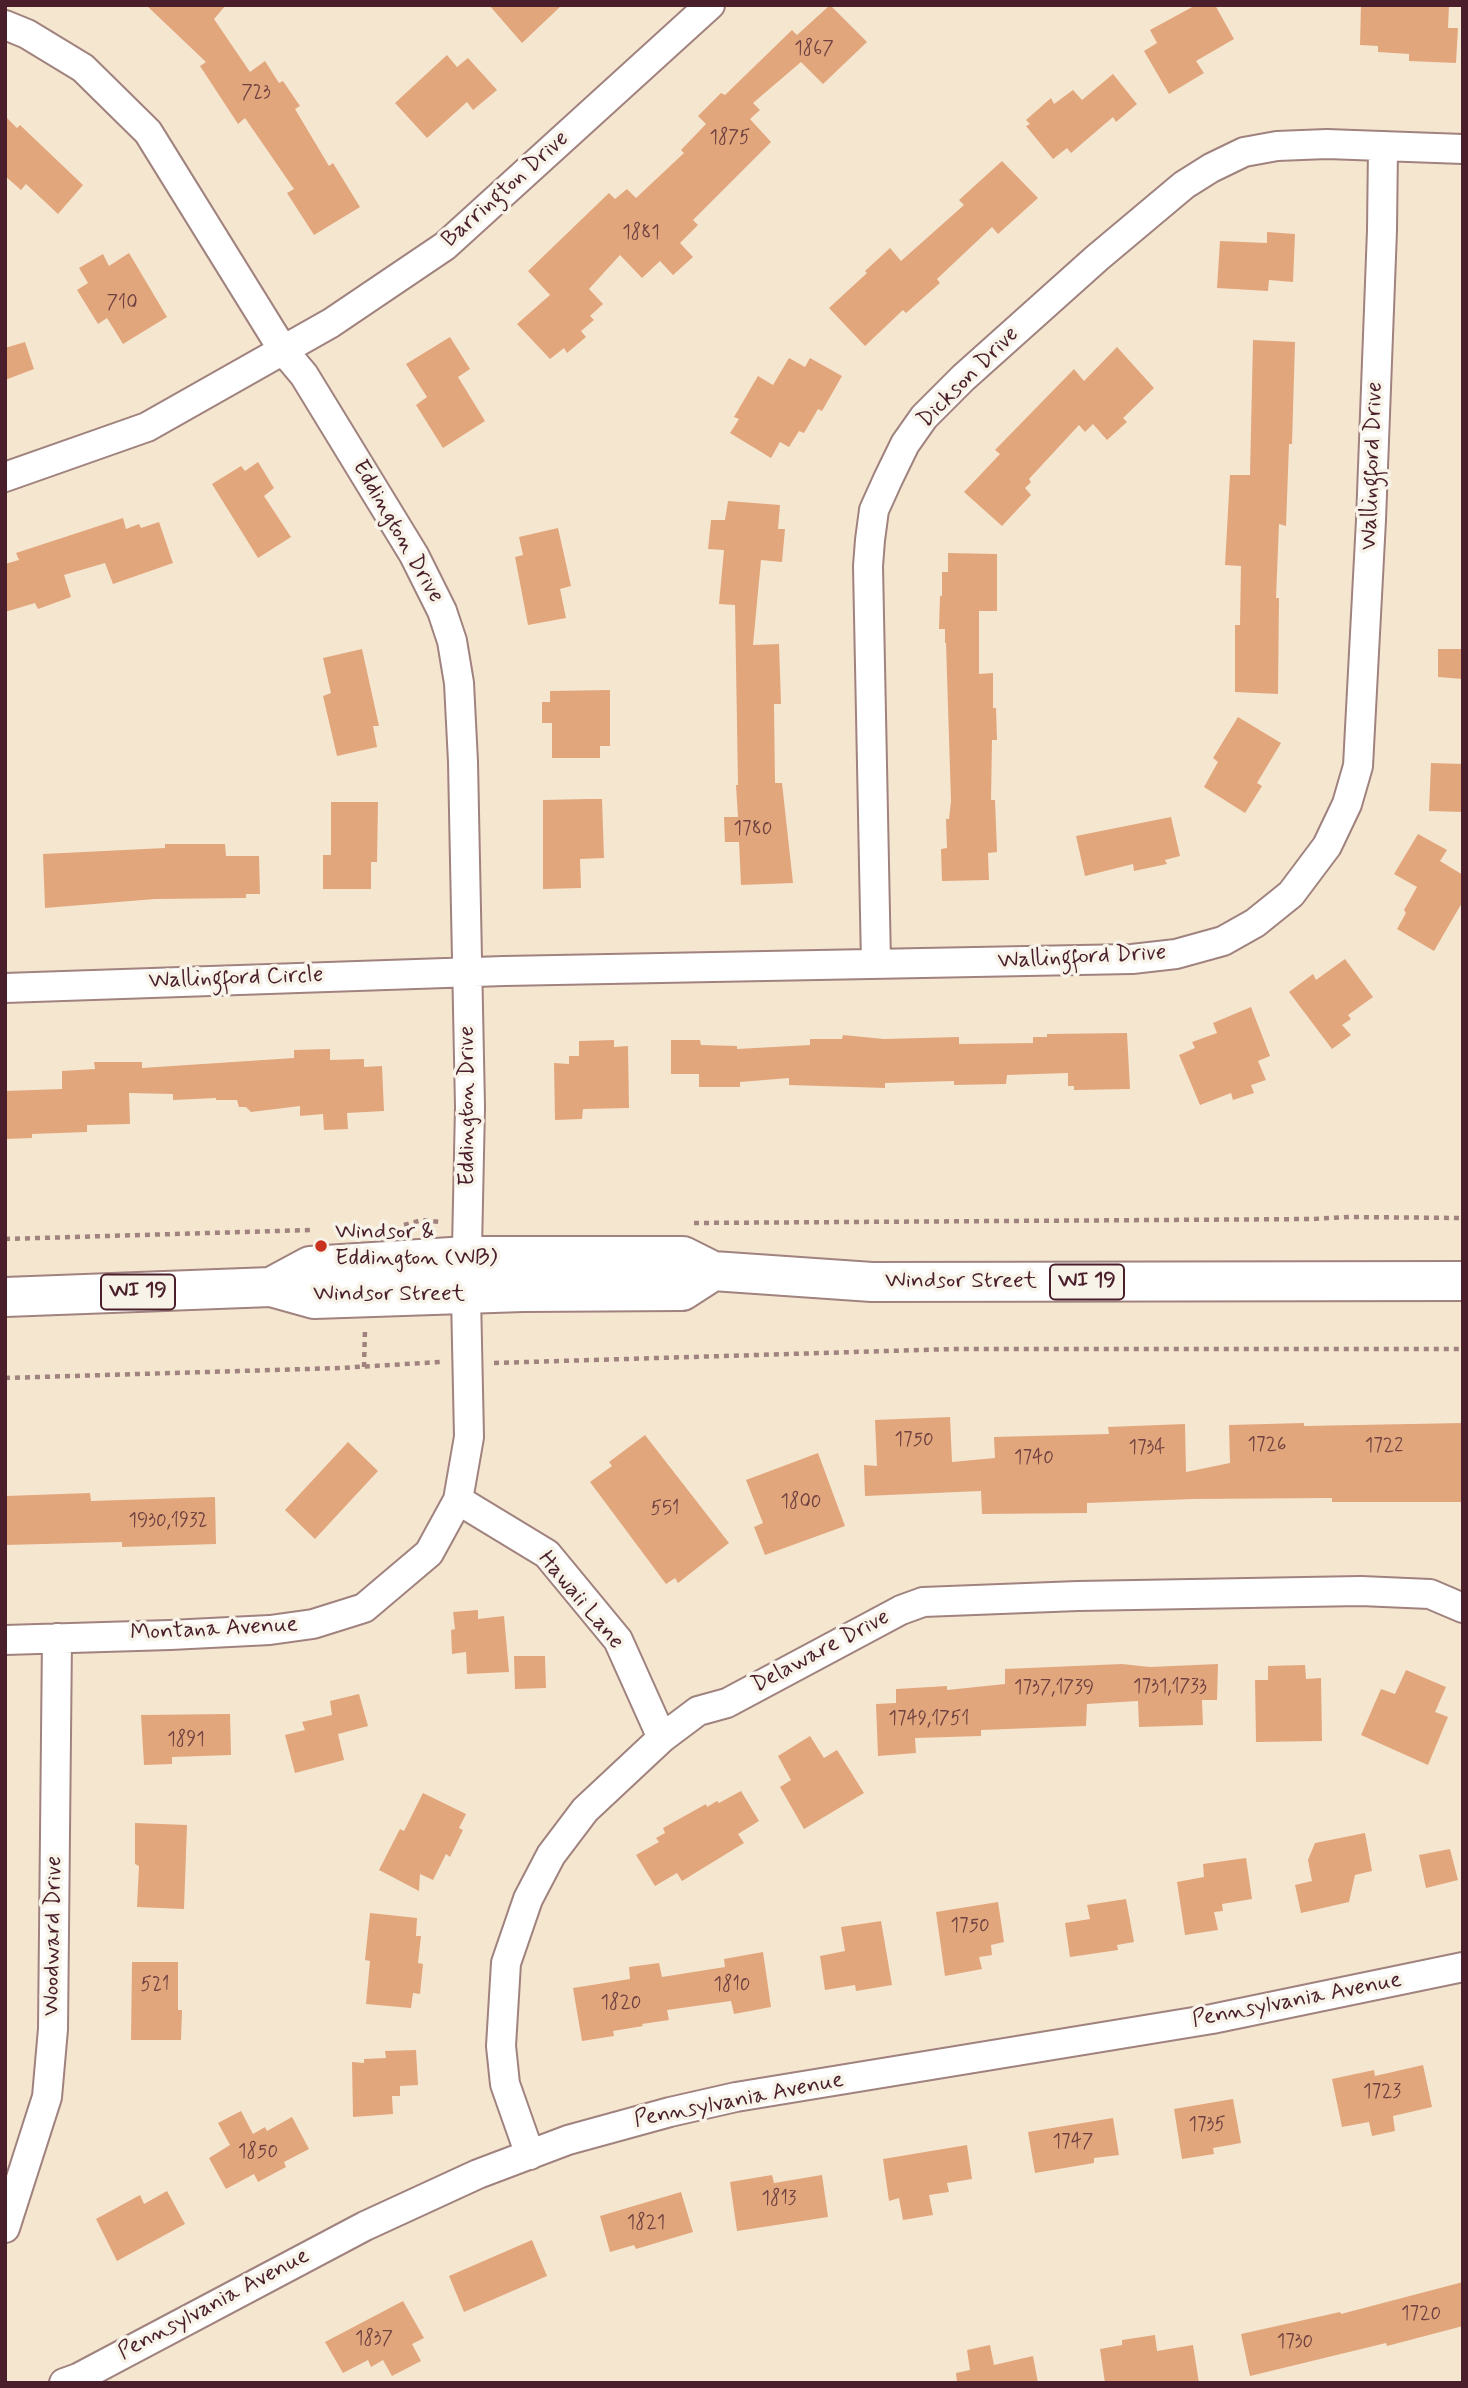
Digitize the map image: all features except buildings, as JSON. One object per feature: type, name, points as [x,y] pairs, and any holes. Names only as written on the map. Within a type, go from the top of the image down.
[{"type":"main road","name":"Windsor Street","points":[[271,1287],[310,1266],[468,1240],[683,1256],[713,1271],[872,1282],[1463,1281]]},
{"type":"main road","name":"Windsor Street","points":[[5,1297],[271,1287],[314,1299],[523,1292],[682,1291],[713,1271]]},
{"type":"street","name":"Barrington Drive","points":[[5,477],[148,427],[331,323],[445,246],[710,5]]},
{"type":"street","name":"Eddington Drive","points":[[5,25],[27,34],[83,68],[148,132],[283,350],[304,375],[414,555],[442,611],[452,641],[459,683],[463,762],[470,1107],[466,1296]]},
{"type":"street","name":"Dickson Drive","points":[[876,963],[868,566],[874,510],[905,444],[924,417],[963,378],[1097,258],[1184,185],[1211,168],[1244,152],[1277,146],[1463,149]]},
{"type":"street","name":"Wallingford Drive","points":[[467,971],[1132,959],[1176,954],[1223,941],[1255,923],[1291,894],[1326,846],[1347,804],[1358,766],[1371,520],[1382,230],[1382,146]]},
{"type":"street","name":"Wallingford Circle","points":[[5,988],[467,971]]},
{"type":"street","name":"Montana Avenue","points":[[5,1640],[271,1630],[313,1624],[364,1608],[429,1553],[458,1500],[469,1437],[466,1296]]},
{"type":"street","name":"Hawaii Lane","points":[[458,1500],[547,1554],[618,1640],[662,1738]]},
{"type":"street","name":"Delaware Drive","points":[[530,2155],[505,2084],[501,2046],[506,1963],[528,1899],[551,1855],[585,1811],[662,1738],[698,1711],[727,1703],[901,1610],[923,1602],[1078,1595],[1361,1591],[1430,1594],[1463,1608]]},
{"type":"street","name":"Woodward Drive","points":[[5,2228],[47,2097],[53,2029],[57,1638]]},
{"type":"street","name":"Pennsylvania Avenue","points":[[64,2383],[365,2226],[478,2174],[581,2137],[736,2097],[1212,2019],[1463,1967]]},
{"type":"path","points":[[687,1223],[1463,1218]]},
{"type":"path","points":[[401,1225],[422,1220],[468,1240]]},
{"type":"path","points":[[5,1239],[319,1230]]},
{"type":"path","points":[[5,1378],[340,1368],[468,1360],[496,1363],[953,1349],[1463,1349]]},
{"type":"place","name":"Windsor & Eddington (WB)","points":[[321,1246]]}]
